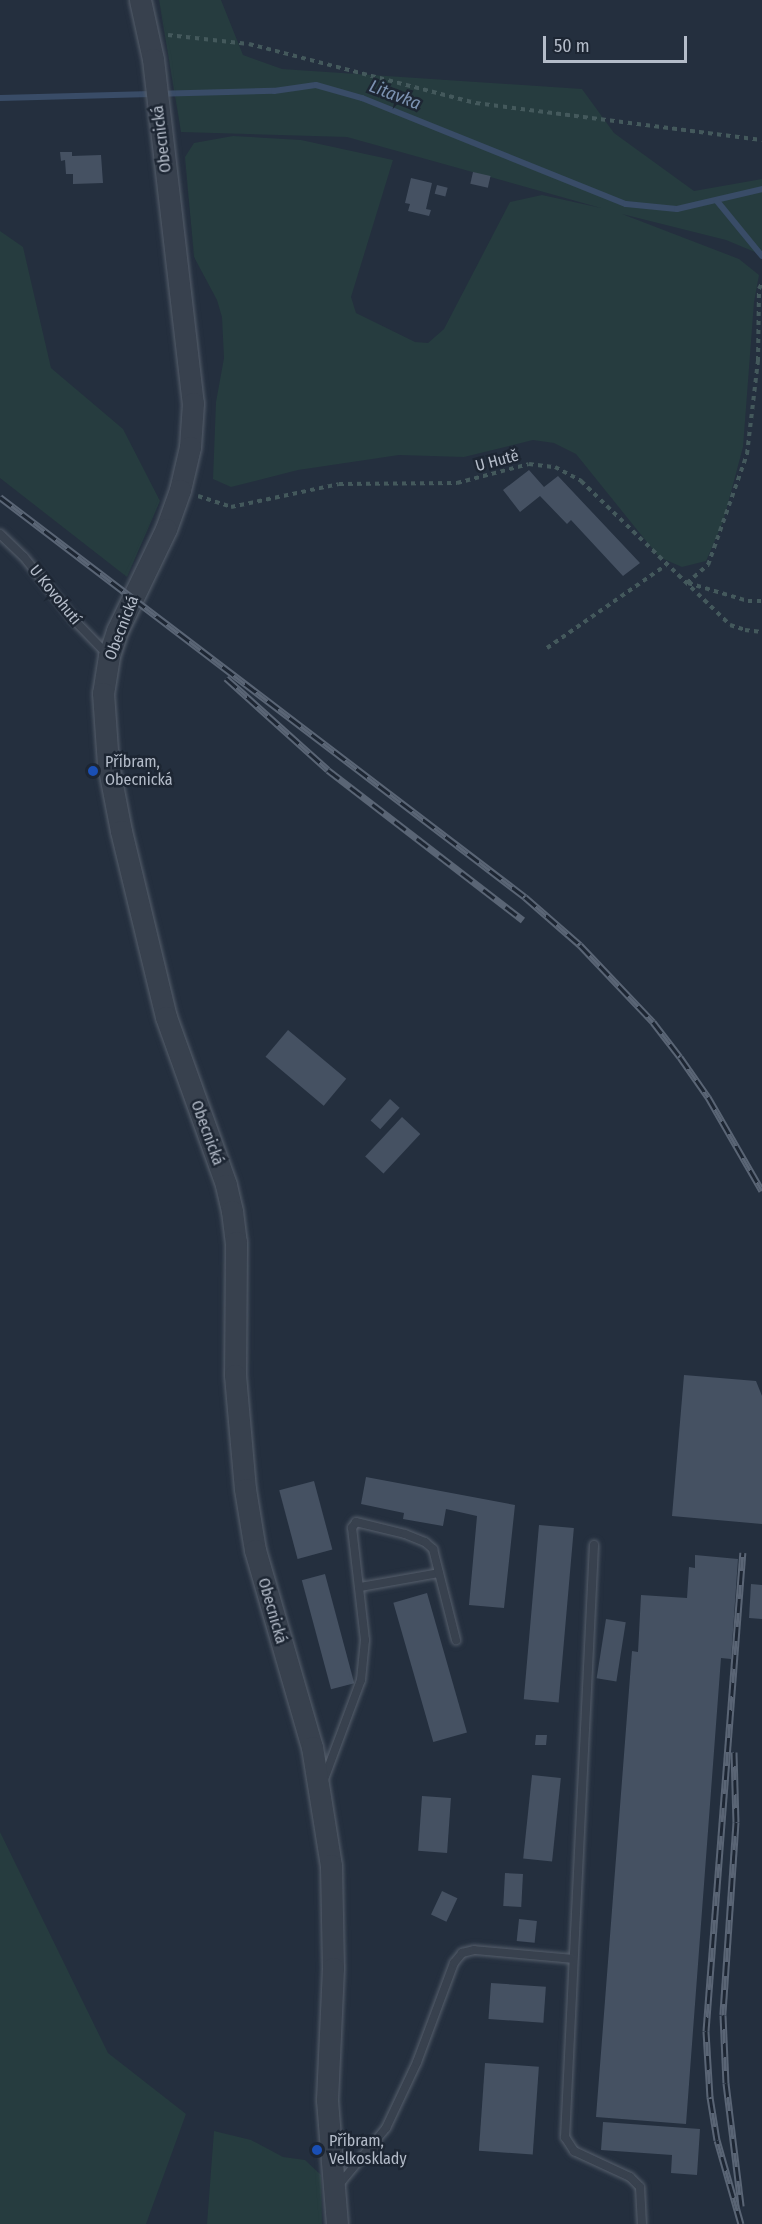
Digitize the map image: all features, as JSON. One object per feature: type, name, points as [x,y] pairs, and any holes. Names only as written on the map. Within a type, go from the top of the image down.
[{"type":"street","name":"Obecnická","points":[[140,0],[153,59],[193,402],[190,447],[180,490],[166,529],[117,631],[109,656],[103,693],[108,764],[121,831],[166,1017],[226,1185],[232,1211],[236,1242],[235,1375],[245,1489],[255,1550],[312,1747],[321,1790],[331,1865],[333,1914],[327,2100],[337,2224]]},
{"type":"lane","name":"U Kovohutí","points":[[0,534],[24,556],[75,621],[109,656]]},
{"type":"lane","points":[[321,1790],[361,1680],[365,1640],[352,1528],[360,1521],[425,1542],[433,1550],[456,1640]]},
{"type":"lane","points":[[594,1545],[565,2137],[574,2151],[630,2177],[640,2187],[642,2224]]},
{"type":"lane","points":[[360,1587],[439,1573]]},
{"type":"lane","points":[[335,2190],[386,2128],[417,2062],[454,1963],[462,1953],[474,1950],[573,1959]]},
{"type":"path","points":[[149,33],[249,44],[476,103],[762,140]]},
{"type":"path","points":[[687,583],[708,565],[747,454],[758,361],[759,289],[762,283]]},
{"type":"path","name":"U Hutě","points":[[180,490],[231,507],[339,484],[458,483],[529,464],[555,467],[581,482],[729,625],[762,632]]},
{"type":"path","points":[[547,648],[666,565]]},
{"type":"path","points":[[687,583],[748,601],[762,601]]},
{"type":"green space","points":[[159,0],[221,0],[243,55],[282,69],[582,89],[614,133],[694,191],[762,179],[762,255],[726,240],[622,214],[739,259],[759,275],[754,302],[743,447],[723,522],[706,561],[682,567],[659,557],[576,454],[554,443],[533,440],[464,457],[399,455],[298,470],[231,487],[213,479],[216,402],[224,358],[222,317],[217,300],[194,257],[185,157],[194,143],[233,136],[301,140],[393,160],[351,297],[356,313],[415,342],[428,343],[444,329],[510,202],[542,195],[601,208],[347,137],[181,132]]},
{"type":"green space","points":[[0,231],[23,247],[51,368],[123,429],[160,501],[127,577],[0,478]]},
{"type":"green space","points":[[0,1832],[108,2053],[186,2114],[146,2224],[0,2224]]},
{"type":"green space","points":[[214,2131],[251,2140],[283,2157],[305,2160],[321,2175],[322,2224],[207,2224]]},
{"type":"building","points":[[60,152],[72,152],[72,156],[101,155],[103,183],[73,184],[73,174],[66,174],[65,160],[61,161]]},
{"type":"building","points":[[473,172],[491,176],[488,188],[470,184]]},
{"type":"building","points":[[411,178],[432,183],[426,209],[431,210],[429,216],[408,211],[410,204],[405,203]]},
{"type":"building","points":[[437,185],[448,188],[445,197],[435,194]]},
{"type":"building","points":[[529,470],[544,487],[558,476],[640,563],[623,576],[571,520],[567,524],[540,496],[520,512],[503,490]]},
{"type":"building","points":[[288,1030],[346,1079],[324,1106],[266,1057]]},
{"type":"building","points":[[390,1099],[400,1108],[380,1129],[371,1121]]},
{"type":"building","points":[[402,1117],[420,1134],[383,1174],[365,1156]]},
{"type":"building","points":[[684,1375],[756,1381],[762,1396],[762,1524],[672,1516]]},
{"type":"building","points":[[366,1477],[515,1505],[504,1608],[469,1605],[477,1516],[446,1509],[443,1526],[403,1519],[404,1513],[361,1504]]},
{"type":"building","points":[[314,1481],[332,1550],[298,1559],[279,1490]]},
{"type":"building","points":[[539,1525],[574,1528],[559,1702],[524,1699]]},
{"type":"building","points":[[695,1555],[738,1559],[731,1659],[721,1658],[686,2124],[596,2117],[632,1651],[638,1652],[641,1595],[687,1598],[689,1567],[695,1568]]},
{"type":"building","points":[[325,1574],[354,1683],[331,1689],[302,1580]]},
{"type":"building","points":[[751,1584],[762,1585],[762,1619],[749,1618]]},
{"type":"building","points":[[427,1593],[467,1732],[433,1742],[393,1603]]},
{"type":"building","points":[[606,1619],[626,1622],[616,1681],[597,1678]]},
{"type":"building","points":[[536,1735],[547,1735],[546,1745],[535,1745]]},
{"type":"building","points":[[532,1775],[561,1778],[552,1862],[523,1859]]},
{"type":"building","points":[[422,1796],[451,1798],[447,1853],[418,1851]]},
{"type":"building","points":[[505,1873],[523,1874],[521,1907],[503,1906]]},
{"type":"building","points":[[442,1891],[457,1898],[446,1922],[431,1915]]},
{"type":"building","points":[[519,1919],[537,1921],[535,1943],[517,1941]]},
{"type":"building","points":[[491,1983],[546,1987],[543,2023],[488,2019]]},
{"type":"building","points":[[485,2063],[539,2067],[533,2155],[479,2151]]},
{"type":"building","points":[[603,2122],[700,2129],[697,2175],[671,2173],[672,2155],[601,2150]]},
{"type":"waterway","name":"Litavka","points":[[0,98],[274,91],[316,85],[362,98],[626,204],[677,209],[762,189]]},
{"type":"waterway","points":[[717,201],[762,256]]},
{"type":"railway","points":[[0,497],[525,897],[580,945],[653,1022],[680,1057],[708,1097],[762,1191]]},
{"type":"railway","points":[[226,678],[328,770],[523,920]]},
{"type":"railway","points":[[741,2224],[717,2140],[710,2097],[706,2031],[743,1552]]},
{"type":"railway","points":[[734,1752],[736,1822],[723,2015],[726,2083],[741,2206]]},
{"type":"place","name":"Příbram, Obecnická","points":[[93,771]]},
{"type":"place","name":"Příbram, Velkosklady","points":[[317,2150]]}]
